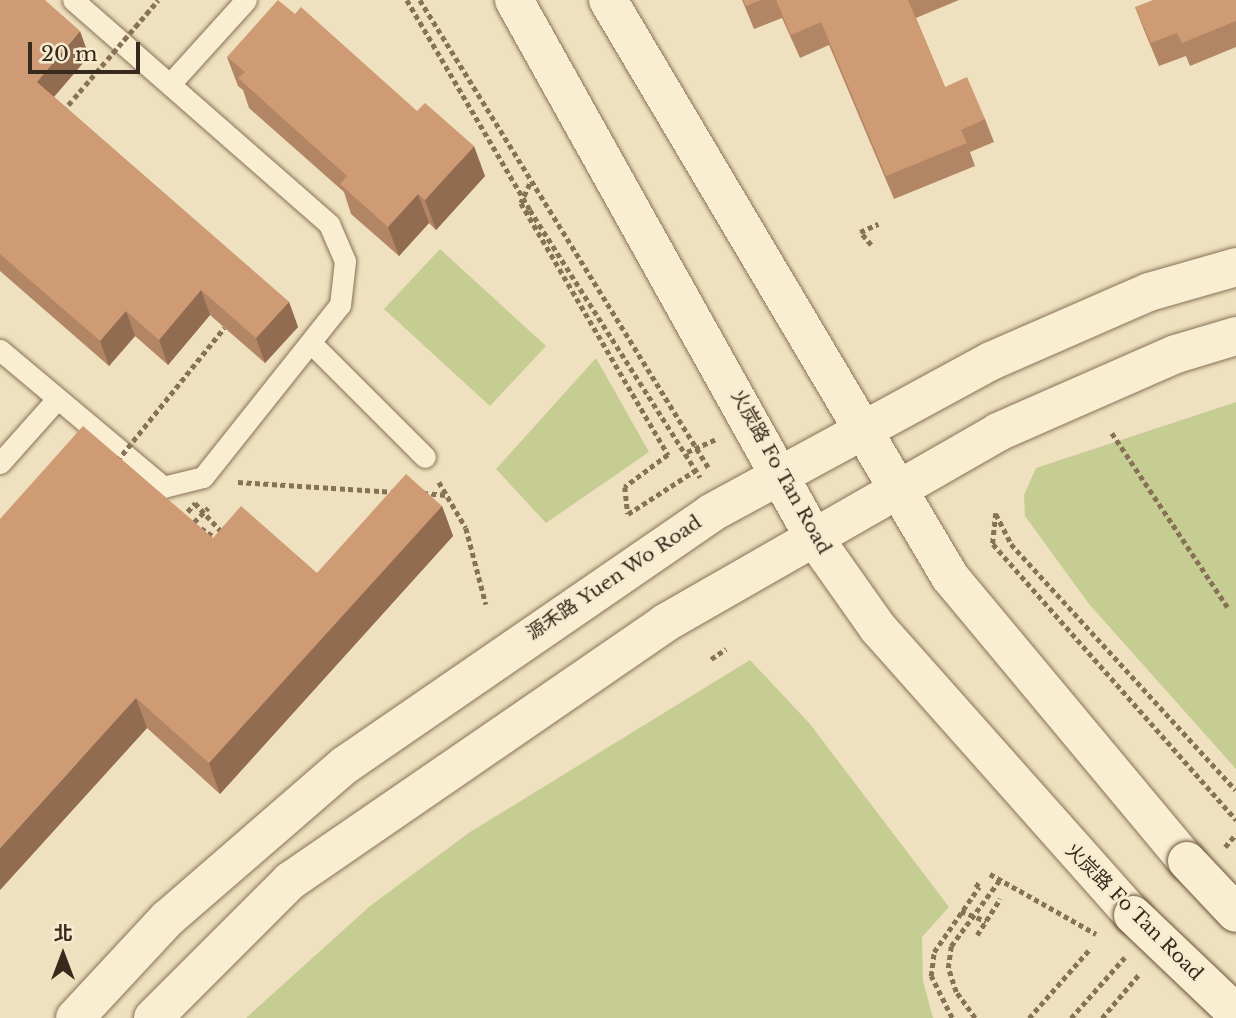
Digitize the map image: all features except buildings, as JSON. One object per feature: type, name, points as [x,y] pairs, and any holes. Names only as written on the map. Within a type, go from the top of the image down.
[{"type":"main road","name":"火炭路 Fo Tan Road","points":[[514,0],[813,536],[895,648],[1122,928],[1236,1013]]},
{"type":"main road","points":[[608,0],[863,430],[893,488],[950,577],[1187,862],[1236,913]]},
{"type":"main road","name":"源禾路 Yuen Wo Road","points":[[75,1018],[167,919],[345,765],[541,624],[780,474],[991,361],[1149,292],[1236,267]]},
{"type":"main road","points":[[153,1018],[290,881],[351,835],[665,623],[893,488],[1025,419],[1176,354],[1236,336]]},
{"type":"lane","points":[[0,350],[163,487],[204,477],[340,305],[345,261],[329,224],[73,0]]},
{"type":"lane","points":[[170,84],[246,0]]},
{"type":"lane","points":[[311,343],[425,457]]},
{"type":"lane","points":[[0,463],[57,399]]},
{"type":"path","points":[[58,117],[158,0]]},
{"type":"path","points":[[407,0],[667,455],[625,487],[628,514],[696,470],[687,452],[522,198]]},
{"type":"path","points":[[420,0],[530,184],[699,447],[717,483]]},
{"type":"path","points":[[522,198],[530,184]]},
{"type":"path","points":[[871,245],[860,232],[878,224]]},
{"type":"path","points":[[110,470],[224,328]]},
{"type":"path","points":[[1112,433],[1228,610]]},
{"type":"path","points":[[687,452],[726,434]]},
{"type":"path","points":[[425,457],[466,528],[486,604]]},
{"type":"path","points":[[226,490],[235,482],[446,495]]},
{"type":"path","points":[[175,527],[195,503],[223,530],[214,539],[194,522],[218,498]]},
{"type":"path","points":[[1236,790],[1011,544],[996,513],[993,544],[1236,820]]},
{"type":"path","points":[[711,659],[726,649]]},
{"type":"path","name":"火炭路 Fo Tan Road","points":[[990,874],[999,881],[1122,928]]},
{"type":"path","points":[[975,1018],[948,968],[951,946],[999,881]]},
{"type":"path","points":[[952,1018],[931,976],[939,938],[979,887],[974,883]]},
{"type":"path","points":[[977,935],[1000,899]]},
{"type":"path","points":[[961,911],[986,921]]},
{"type":"path","points":[[1029,1018],[1089,950]]},
{"type":"path","points":[[1070,1018],[1080,1007]]},
{"type":"green space","points":[[440,249],[546,346],[490,406],[384,309]]},
{"type":"green space","points":[[596,358],[649,452],[546,523],[496,469]]},
{"type":"green space","points":[[1236,402],[1236,769],[1089,604],[1025,516],[1024,495],[1036,468]]},
{"type":"green space","points":[[750,660],[810,724],[949,907],[922,937],[923,981],[933,1018],[246,1018],[370,906],[470,832]]},
{"type":"pier","points":[[1236,905],[1236,1018],[1152,1018],[1143,1009]]}]
